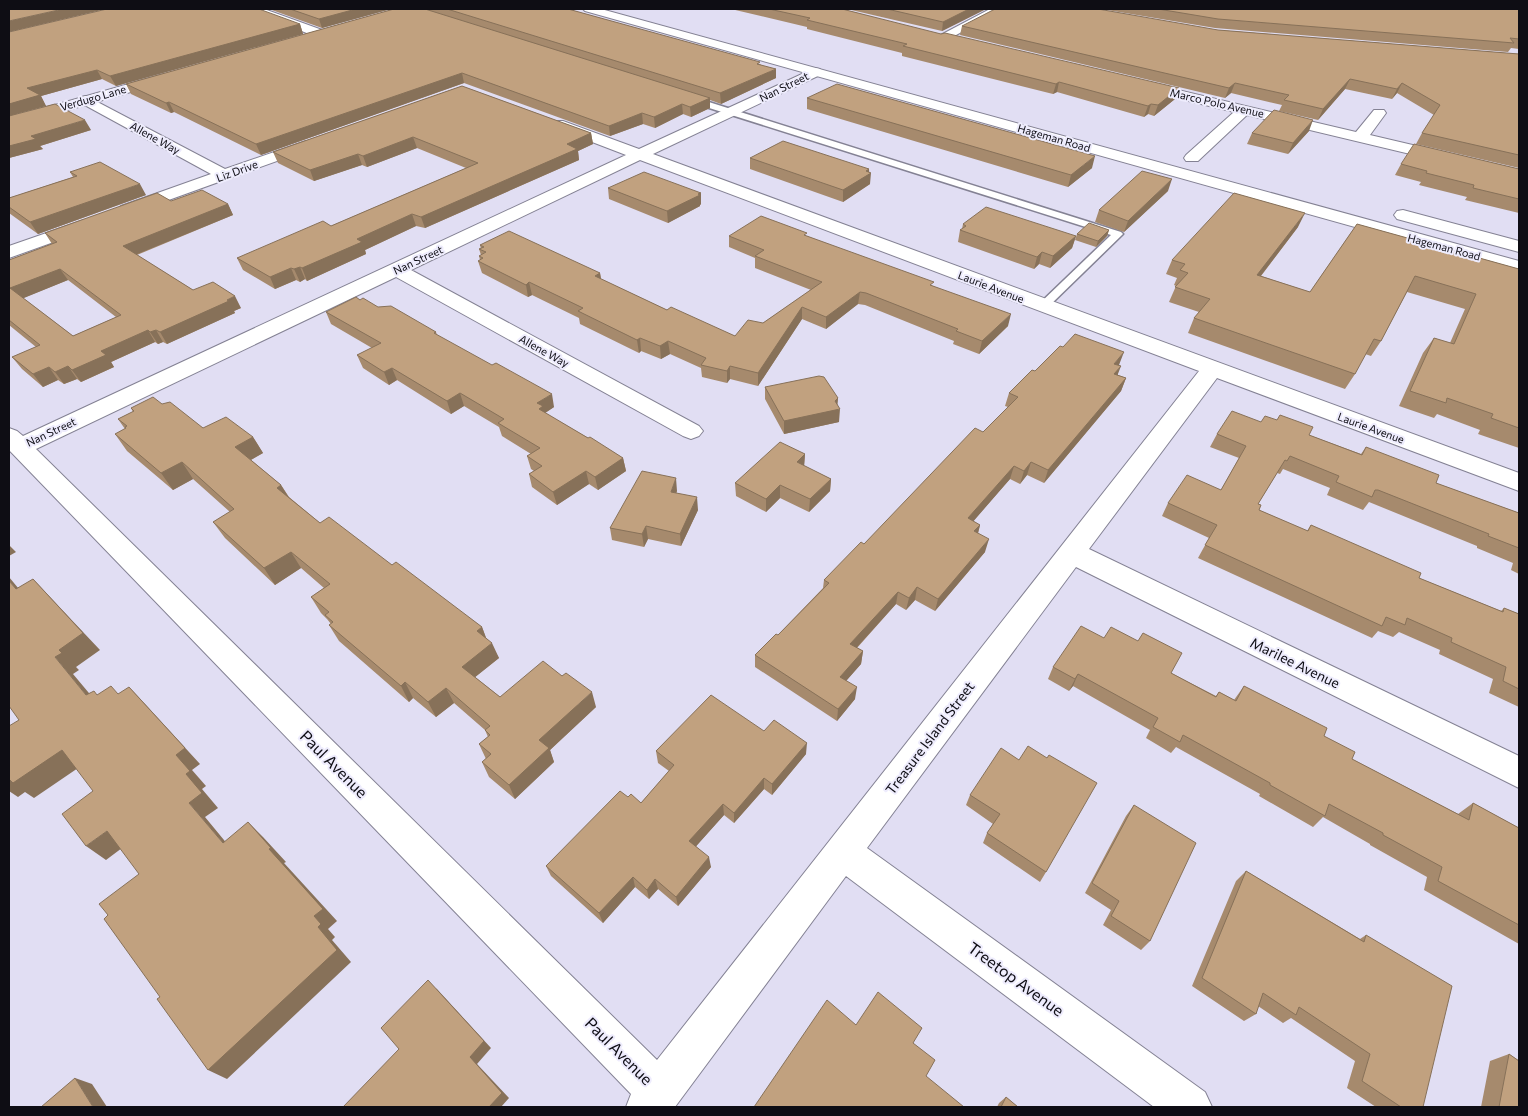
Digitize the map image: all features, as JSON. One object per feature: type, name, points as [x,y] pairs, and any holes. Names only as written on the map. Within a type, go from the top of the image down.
[{"type":"street","points":[[254,9],[325,32],[302,39]]},
{"type":"street","name":"Hageman Road","points":[[589,9],[1519,268]]},
{"type":"street","points":[[639,9],[988,105],[947,99],[836,70],[815,72]]},
{"type":"street","points":[[960,42],[937,36],[998,9]]},
{"type":"street","name":"Nan Street","points":[[14,441],[397,270],[815,72]]},
{"type":"street","name":"Verdugo Lane","points":[[9,122],[180,74]]},
{"type":"street","name":"Marco Polo Avenue","points":[[1122,81],[1519,175]]},
{"type":"street","name":"Allene Way","points":[[86,100],[224,175]]},
{"type":"street","points":[[953,110],[1015,120],[1155,157],[1192,158],[1244,110]]},
{"type":"street","points":[[1360,137],[1379,113]]},
{"type":"street","name":"Laurie Avenue","points":[[539,117],[1519,482]]},
{"type":"street","name":"Liz Drive","points":[[9,252],[326,139]]},
{"type":"street","points":[[1175,153],[1212,163]]},
{"type":"street","points":[[1231,188],[1241,185],[1259,184],[1441,233],[1519,248]]},
{"type":"street","name":"Hageman Road","points":[[1385,210],[1519,248]]},
{"type":"street","name":"Allene Way","points":[[397,270],[691,431]]},
{"type":"street","name":"Treasure Island Street","points":[[653,1100],[1212,369]]},
{"type":"street","name":"Paul Avenue","points":[[14,441],[653,1100]]},
{"type":"street","name":"Marilee Avenue","points":[[1072,553],[1519,773]]},
{"type":"street","name":"Treetop Avenue","points":[[843,852],[1190,1107]]},
{"type":"lane","points":[[684,97],[1118,234],[1043,306]]},
{"type":"building","points":[[9,9],[63,9],[9,21]]},
{"type":"building","points":[[107,9],[259,9],[300,24],[110,76],[97,70],[27,88],[40,95],[9,104],[9,32]]},
{"type":"building","points":[[290,9],[356,9],[319,19]]},
{"type":"building","points":[[394,9],[425,9],[710,98],[690,107],[682,104],[654,117],[642,113],[609,126],[462,73],[256,144],[169,102],[166,103],[126,84]]},
{"type":"building","points":[[447,9],[568,9],[760,62],[757,64],[776,69],[720,93]]},
{"type":"building","points":[[769,9],[842,9],[941,34],[945,33],[1179,88],[1158,105],[1151,104],[1148,106],[1059,82],[1056,84],[903,46],[907,44]]},
{"type":"building","points":[[887,9],[969,9],[943,22]]},
{"type":"building","points":[[995,9],[1098,9],[1218,30],[1519,54],[1519,155],[1422,133],[1440,105],[1402,83],[1397,89],[1350,79],[1323,109],[1284,100],[1289,95],[1235,83],[1229,88],[962,26]]},
{"type":"building","points":[[1158,9],[1519,9],[1519,39],[1510,38],[1514,43],[1218,19]]},
{"type":"building","points":[[837,84],[1095,156],[1071,175],[807,98]]},
{"type":"building","points":[[462,86],[591,133],[567,144],[577,149],[421,217],[412,214],[357,239],[362,242],[302,268],[291,268],[270,277],[237,258],[323,221],[331,226],[478,163],[413,137],[363,156],[358,154],[310,170],[273,152]]},
{"type":"building","points":[[55,104],[85,120],[31,136],[36,139],[9,146],[9,116]]},
{"type":"building","points":[[1274,110],[1313,120],[1293,143],[1252,133]]},
{"type":"building","points":[[783,141],[869,169],[866,171],[871,173],[843,190],[750,158]]},
{"type":"building","points":[[1414,144],[1519,169],[1519,199],[1473,188],[1474,185],[1426,173],[1427,171],[1401,164]]},
{"type":"building","points":[[100,162],[140,184],[30,222],[9,207],[9,198],[77,176],[70,172]]},
{"type":"building","points":[[1142,171],[1172,179],[1128,221],[1099,210]]},
{"type":"building","points":[[644,172],[701,193],[667,211],[608,188]]},
{"type":"building","points":[[202,190],[228,204],[123,246],[193,290],[213,282],[235,296],[227,300],[229,301],[160,332],[156,330],[150,332],[148,330],[101,351],[106,355],[72,370],[68,366],[55,372],[49,367],[33,374],[12,357],[40,345],[9,320],[9,260],[57,242],[45,233],[157,193],[171,201]],"holes":[[[60,269],[121,315],[73,336],[10,288]]]},
{"type":"building","points":[[1234,193],[1305,213],[1257,275],[1310,292],[1357,224],[1519,269],[1519,428],[1491,418],[1493,414],[1447,398],[1446,403],[1410,391],[1434,338],[1454,344],[1476,294],[1415,276],[1381,341],[1374,339],[1355,374],[1194,318],[1210,299],[1175,287],[1188,273],[1180,270],[1185,264],[1172,260]]},
{"type":"building","points":[[986,207],[1076,236],[1053,256],[1042,252],[1037,257],[960,230],[966,226],[963,224]]},
{"type":"building","points":[[761,216],[807,233],[804,235],[934,282],[930,285],[1011,314],[982,341],[956,331],[958,329],[860,292],[826,317],[802,307],[758,373],[730,366],[727,371],[701,365],[706,358],[668,341],[660,346],[640,338],[637,340],[578,311],[583,308],[529,282],[526,285],[478,261],[483,258],[479,256],[486,252],[479,249],[484,247],[480,245],[509,231],[600,273],[595,276],[667,310],[671,307],[735,336],[748,320],[763,323],[822,282],[755,256],[764,250],[729,236]]},
{"type":"building","points":[[1089,223],[1109,230],[1098,241],[1077,234]]},
{"type":"building","points":[[356,297],[360,300],[363,298],[378,307],[391,306],[436,332],[434,333],[492,365],[496,363],[552,394],[537,403],[543,406],[539,409],[588,438],[590,437],[623,458],[595,477],[586,471],[553,492],[529,474],[542,466],[527,456],[540,448],[498,423],[504,419],[460,393],[447,401],[392,368],[384,372],[357,355],[381,343],[326,312]]},
{"type":"building","points":[[1075,334],[1124,352],[1114,364],[1121,366],[1114,374],[1126,378],[1048,470],[1031,462],[1024,471],[1014,466],[968,518],[980,525],[974,531],[989,539],[938,599],[917,587],[909,598],[898,592],[850,644],[863,651],[840,677],[857,687],[838,709],[755,655],[776,634],[778,635],[829,583],[824,580],[861,542],[864,544],[975,428],[983,432],[1018,397],[1009,393],[1032,370],[1035,371]]},
{"type":"building","points":[[819,376],[824,377],[838,398],[835,401],[840,409],[784,421],[765,387]]},
{"type":"building","points":[[153,397],[162,404],[170,402],[203,428],[226,417],[253,437],[235,447],[281,485],[277,488],[320,523],[329,517],[392,565],[396,562],[482,627],[477,631],[492,643],[462,667],[500,697],[543,661],[562,676],[566,673],[592,692],[539,740],[549,748],[509,785],[482,762],[491,754],[479,744],[490,735],[485,730],[490,726],[446,688],[428,702],[405,682],[401,686],[329,625],[333,622],[325,615],[329,612],[311,597],[330,584],[291,552],[264,568],[213,522],[234,509],[182,462],[161,473],[115,434],[127,426],[118,419],[134,411],[131,408]]},
{"type":"building","points":[[1232,411],[1261,422],[1265,416],[1277,420],[1280,415],[1313,427],[1309,435],[1362,455],[1366,447],[1439,475],[1436,483],[1519,513],[1519,548],[1488,536],[1489,534],[1378,490],[1375,490],[1372,497],[1336,482],[1339,476],[1290,456],[1287,461],[1285,460],[1258,504],[1261,505],[1259,510],[1308,531],[1311,525],[1421,573],[1419,578],[1503,612],[1504,608],[1519,614],[1519,689],[1503,681],[1506,667],[1451,642],[1452,638],[1407,618],[1405,625],[1386,617],[1382,626],[1205,545],[1217,525],[1168,503],[1187,475],[1221,490],[1246,446],[1217,434]]},
{"type":"building","points":[[780,442],[805,454],[797,462],[831,479],[810,499],[780,485],[766,499],[735,483]]},
{"type":"building","points":[[642,471],[676,478],[671,492],[697,497],[680,534],[646,526],[642,534],[610,528]]},
{"type":"building","points":[[33,579],[83,633],[59,650],[62,653],[55,657],[86,695],[94,691],[97,695],[111,686],[118,694],[129,687],[185,748],[176,755],[190,771],[186,774],[202,793],[189,803],[223,843],[248,822],[271,848],[269,849],[323,909],[314,916],[321,924],[318,927],[337,950],[208,1070],[157,999],[160,997],[104,919],[108,915],[99,904],[139,874],[107,831],[86,846],[62,814],[93,791],[62,750],[13,783],[9,779],[9,726],[19,720],[9,706],[9,581],[16,589]]},
{"type":"building","points":[[1081,626],[1104,638],[1111,627],[1138,641],[1143,633],[1182,653],[1171,673],[1216,697],[1219,692],[1236,701],[1244,686],[1327,728],[1324,736],[1355,752],[1352,759],[1469,820],[1473,803],[1519,828],[1519,925],[1438,881],[1442,867],[1383,835],[1383,833],[1329,804],[1325,816],[1183,735],[1180,742],[1153,727],[1158,718],[1078,674],[1075,679],[1053,667]]},
{"type":"building","points":[[711,695],[764,731],[774,720],[807,743],[772,784],[764,778],[734,813],[723,804],[689,841],[709,857],[676,897],[655,879],[647,890],[633,877],[599,913],[546,866],[620,791],[628,797],[631,794],[641,803],[674,765],[656,751]]},
{"type":"building","points":[[1028,746],[1047,758],[1049,755],[1097,783],[1046,872],[987,833],[1000,814],[970,795],[1001,748],[1019,760]]},
{"type":"building","points":[[1134,805],[1196,843],[1150,941],[1111,916],[1119,901],[1092,883]]},
{"type":"building","points":[[1246,871],[1364,942],[1366,935],[1452,986],[1423,1107],[1401,1107],[1362,1081],[1370,1054],[1299,1007],[1296,1015],[1263,993],[1256,1014],[1202,978]]},
{"type":"building","points":[[428,980],[484,1041],[470,1057],[502,1093],[489,1107],[343,1107],[399,1049],[381,1028]]},
{"type":"building","points":[[878,992],[922,1028],[913,1043],[935,1060],[926,1076],[964,1107],[754,1107],[827,1000],[856,1025]]},
{"type":"building","points":[[1509,1054],[1519,1061],[1519,1107],[1499,1107]]},
{"type":"building","points":[[75,1078],[93,1107],[41,1107]]},
{"type":"building","points":[[1006,1097],[1018,1107],[1001,1107]]}]
